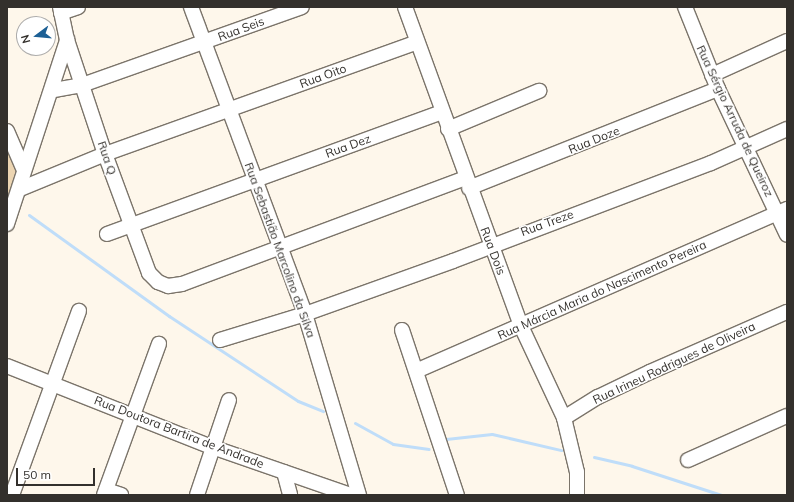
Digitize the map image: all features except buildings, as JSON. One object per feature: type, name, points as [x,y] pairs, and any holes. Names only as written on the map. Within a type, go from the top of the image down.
[{"type":"street","points":[[60,10],[78,7]]},
{"type":"street","name":"Rua Sebastião Marcolino da Silva","points":[[191,7],[203,43],[305,314],[359,495]]},
{"type":"street","name":"Rua Seis","points":[[54,90],[82,85],[302,7]]},
{"type":"street","name":"Rua Dois","points":[[406,7],[417,42],[490,246],[521,326],[564,418],[577,472],[577,495]]},
{"type":"street","name":"Rua Sérgio Arruda de Queiroz","points":[[685,7],[718,89],[747,148],[782,211],[787,235]]},
{"type":"street","name":"Rua Q","points":[[60,10],[67,40],[105,154],[149,272],[158,282],[168,286],[182,284]]},
{"type":"street","points":[[7,224],[20,189],[24,168],[54,90],[67,40]]},
{"type":"street","points":[[712,75],[787,41]]},
{"type":"street","name":"Rua Oito","points":[[20,189],[105,154],[229,111],[417,42]]},
{"type":"street","name":"Rua Doze","points":[[182,284],[280,247],[467,183],[718,89]]},
{"type":"street","points":[[448,129],[539,91]]},
{"type":"street","name":"Rua Dez","points":[[107,234],[442,112]]},
{"type":"street","name":"Rua Treze","points":[[220,340],[305,314],[490,246],[747,148],[787,129]]},
{"type":"street","points":[[7,131],[24,168]]},
{"type":"street","name":"Rua Márcia Maria do Nascimento Pereira","points":[[416,371],[782,211]]},
{"type":"street","points":[[12,495],[79,311]]},
{"type":"street","name":"Rua Irineu Rodrigues de Oliveira","points":[[564,418],[598,397],[650,372],[787,312]]},
{"type":"street","points":[[402,330],[427,406],[459,494]]},
{"type":"street","points":[[121,495],[105,493],[132,413],[159,344]]},
{"type":"street","name":"Rua Doutora Bartira de Andrade","points":[[7,366],[132,413],[212,447],[351,495]]},
{"type":"street","points":[[197,495],[229,400]]},
{"type":"street","points":[[688,460],[787,416]]},
{"type":"street","points":[[284,472],[290,495]]},
{"type":"shaded area","points":[[7,139],[19,177],[7,210]]},
{"type":"waterway","points":[[29,215],[169,316],[298,401],[323,411]]},
{"type":"waterway","points":[[355,423],[393,444],[429,449]]},
{"type":"waterway","points":[[446,439],[492,434],[561,450]]},
{"type":"waterway","points":[[594,457],[632,466],[721,495]]}]
